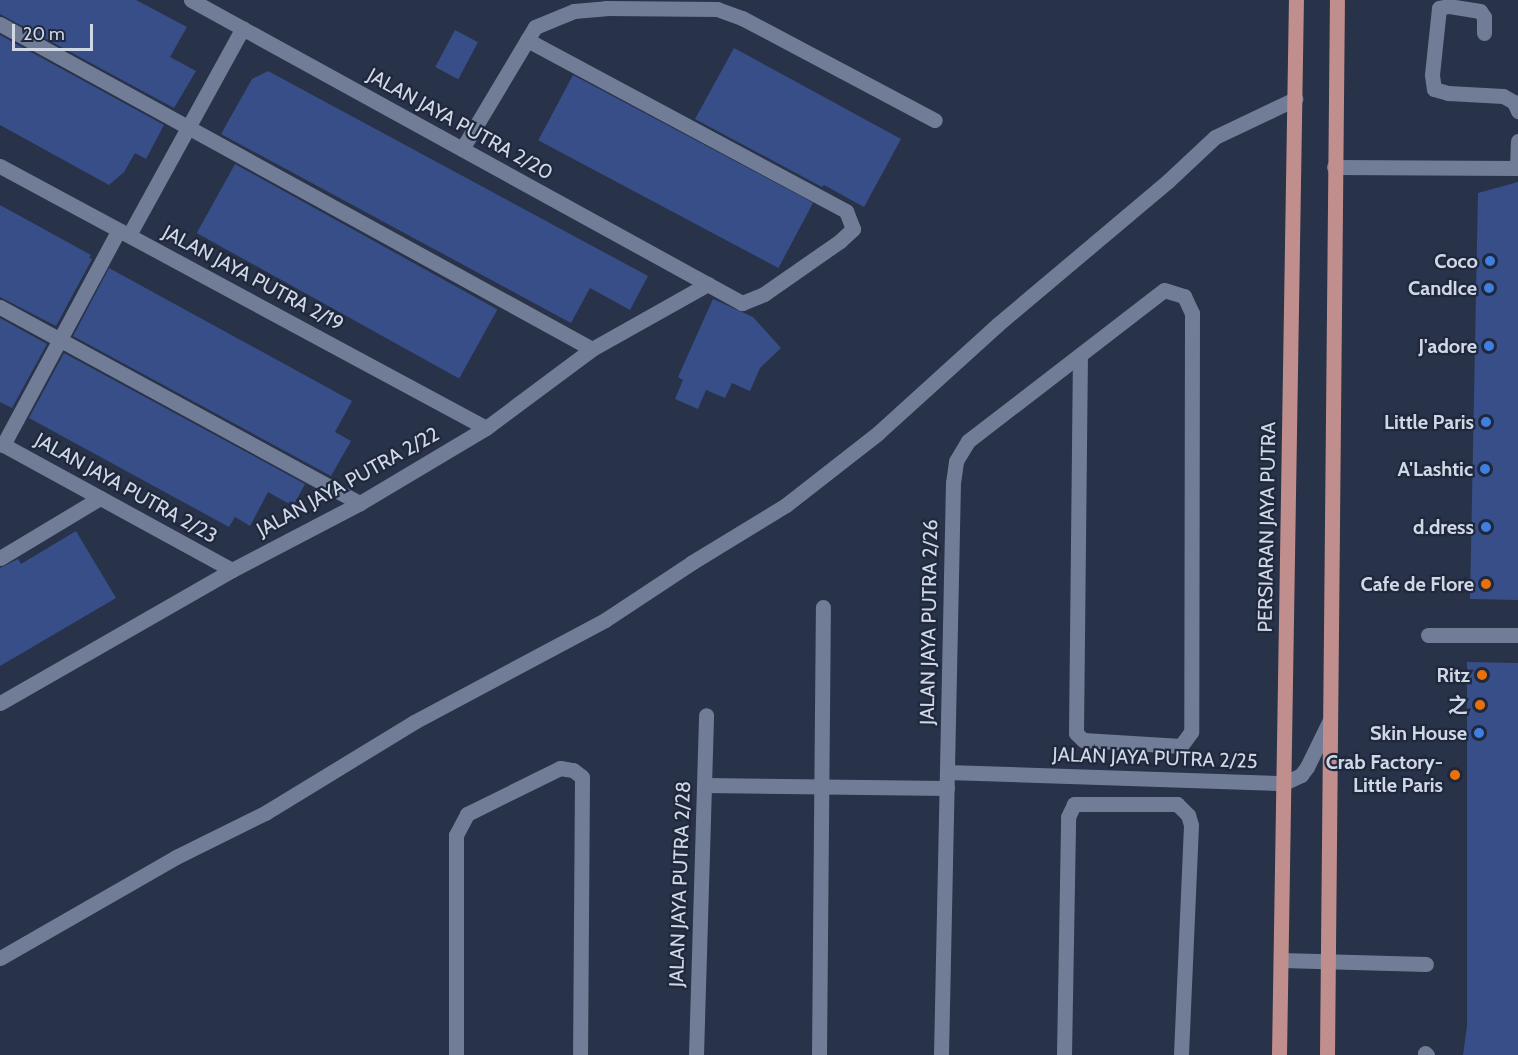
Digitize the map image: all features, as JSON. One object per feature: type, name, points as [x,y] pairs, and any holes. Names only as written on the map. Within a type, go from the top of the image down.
[{"type":"main road","name":"PERSIARAN JAYA PUTRA","points":[[1279,1055],[1295,99],[1292,3]]},
{"type":"main road","points":[[1327,1055],[1336,4]]},
{"type":"street","name":"JALAN JAYA PUTRA 2/20","points":[[191,0],[742,303],[764,294],[840,241],[853,229],[846,212],[527,40]]},
{"type":"street","points":[[462,149],[535,27],[574,11],[690,6],[717,9],[742,18],[935,120]]},
{"type":"street","points":[[1484,33],[1484,17],[1480,10],[1449,6],[1439,8],[1433,65],[1434,89],[1448,93],[1503,96],[1514,102],[1518,111]]},
{"type":"street","points":[[0,24],[592,349]]},
{"type":"street","points":[[2,444],[60,340],[188,127],[243,28]]},
{"type":"street","points":[[0,958],[176,857],[265,813],[414,722],[605,620],[691,563],[786,506],[878,433],[997,325],[1168,181],[1215,137],[1295,99]]},
{"type":"street","points":[[1334,167],[1517,168],[1518,141]]},
{"type":"street","name":"JALAN JAYA PUTRA 2/19","points":[[0,166],[486,428]]},
{"type":"street","name":"JALAN JAYA PUTRA 2/22","points":[[0,703],[232,570],[360,503],[486,428],[592,349],[708,284]]},
{"type":"street","name":"JALAN JAYA PUTRA 2/26","points":[[941,1055],[953,483],[956,461],[968,441],[1164,290],[1184,296],[1192,313],[1191,732],[1181,746],[1083,740],[1076,733],[1080,356]]},
{"type":"street","points":[[0,307],[360,503]]},
{"type":"street","name":"JALAN JAYA PUTRA 2/23","points":[[2,444],[232,570]]},
{"type":"street","points":[[0,558],[99,498]]},
{"type":"street","points":[[819,1055],[823,607]]},
{"type":"street","points":[[1428,635],[1518,635]]},
{"type":"street","name":"JALAN JAYA PUTRA 2/28","points":[[696,1055],[706,715]]},
{"type":"street","name":"JALAN JAYA PUTRA 2/25","points":[[947,772],[1284,783],[1301,775],[1307,767],[1329,722]]},
{"type":"street","points":[[456,1055],[456,835],[467,814],[560,768],[573,770],[582,777],[580,1055]]},
{"type":"street","points":[[704,785],[947,788]]},
{"type":"street","points":[[1064,1055],[1068,817],[1074,804],[1177,804],[1188,814],[1191,825],[1181,1055]]},
{"type":"street","points":[[1281,960],[1426,964]]},
{"type":"building","points":[[0,0],[136,0],[187,27],[170,57],[196,71],[174,108],[0,14]]},
{"type":"building","points":[[455,30],[478,42],[458,79],[435,67]]},
{"type":"building","points":[[0,35],[164,125],[146,159],[135,153],[124,172],[109,185],[0,125]]},
{"type":"building","points":[[734,48],[901,139],[864,207],[695,119]]},
{"type":"building","points":[[268,71],[648,276],[630,310],[590,288],[571,323],[221,134],[252,79]]},
{"type":"building","points":[[573,75],[813,203],[778,268],[538,140]]},
{"type":"building","points":[[235,164],[497,309],[459,379],[197,233]]},
{"type":"building","points":[[1518,182],[1518,600],[1470,599],[1478,193]]},
{"type":"building","points":[[0,205],[91,255],[89,258],[92,259],[56,326],[0,297]]},
{"type":"building","points":[[109,268],[352,401],[335,432],[351,441],[331,476],[73,336]]},
{"type":"building","points":[[713,299],[753,317],[781,348],[760,368],[750,391],[732,383],[725,398],[706,390],[698,409],[675,399],[683,380],[678,377]]},
{"type":"building","points":[[0,318],[47,344],[12,408],[0,402]]},
{"type":"building","points":[[64,353],[305,484],[293,506],[268,492],[250,526],[235,517],[229,527],[29,418]]},
{"type":"building","points":[[76,531],[116,598],[0,666],[0,568],[18,559],[21,564]]},
{"type":"building","points":[[1467,662],[1518,663],[1518,1055],[1463,1055],[1467,1026]]},
{"type":"place","name":"Coco","points":[[1490,261]]},
{"type":"place","name":"CandIce","points":[[1489,288]]},
{"type":"place","name":"J'adore","points":[[1489,346]]},
{"type":"place","name":"Little Paris","points":[[1486,422]]},
{"type":"place","name":"A'Lashtic","points":[[1485,469]]},
{"type":"place","name":"d.dress","points":[[1486,527]]},
{"type":"place","name":"Cafe de Flore","points":[[1486,584]]},
{"type":"place","name":"Ritz","points":[[1482,675]]},
{"type":"place","name":"之","points":[[1480,705]]},
{"type":"place","name":"Skin House","points":[[1479,733]]},
{"type":"place","name":"Crab Factory- Little Paris","points":[[1455,775]]}]
